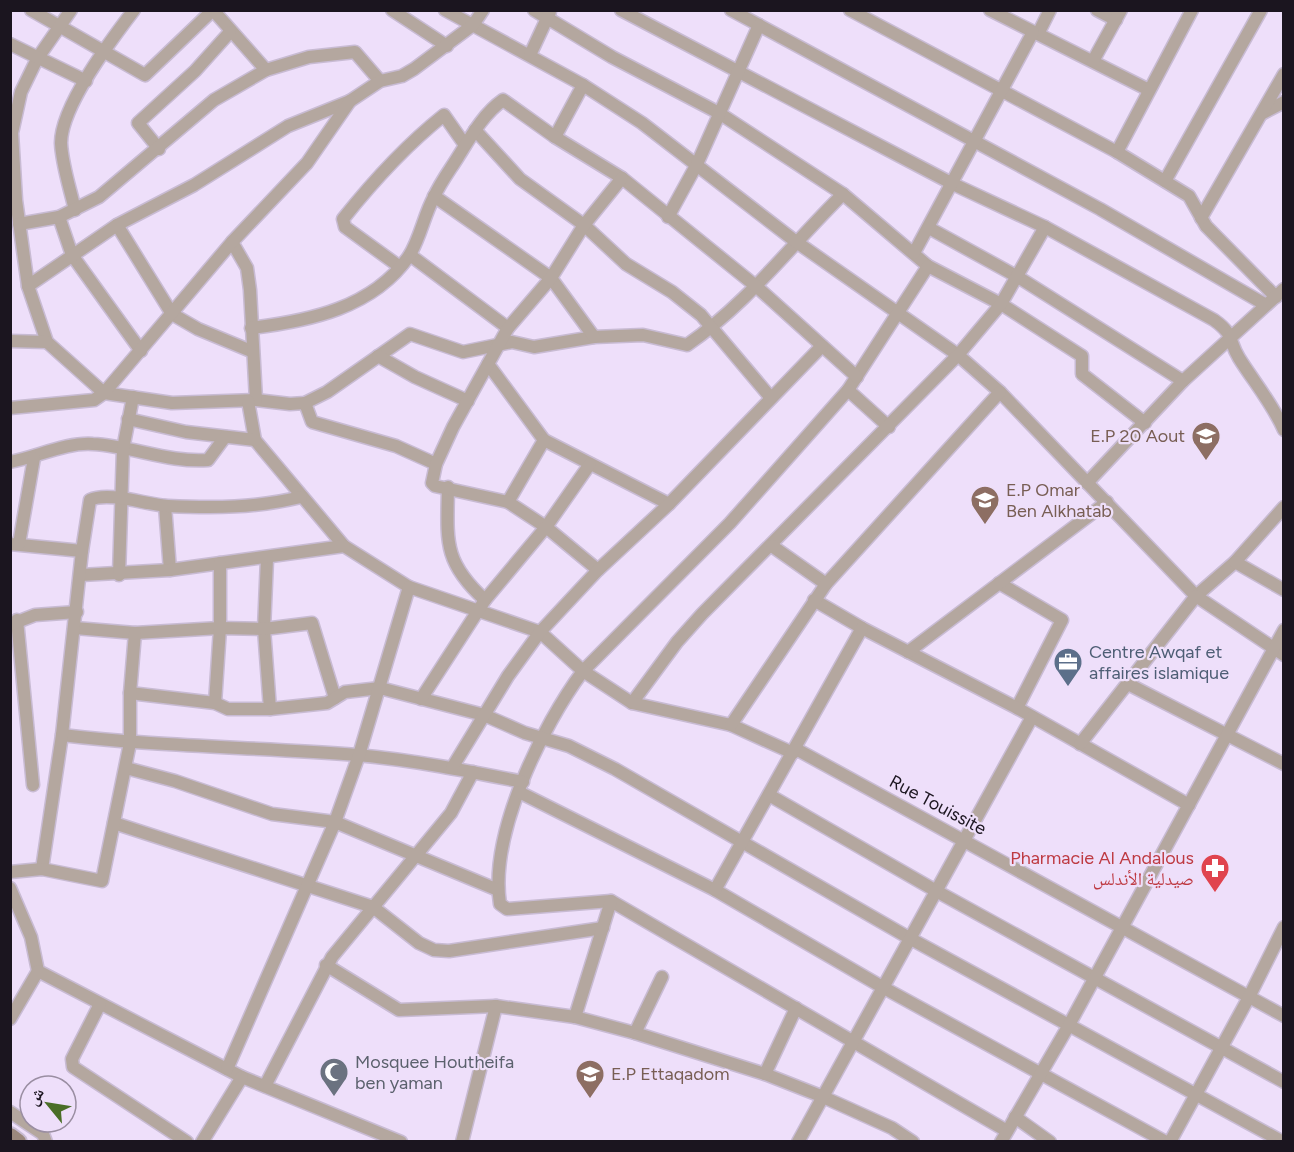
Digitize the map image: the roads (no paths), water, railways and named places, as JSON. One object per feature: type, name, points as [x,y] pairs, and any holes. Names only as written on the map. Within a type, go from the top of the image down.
[{"type":"main road","points":[[10,1136],[18,1142]]},
{"type":"street","points":[[31,10],[105,50],[145,75],[213,10],[230,32],[266,70]]},
{"type":"street","points":[[71,10],[16,91],[11,133],[13,200],[28,286],[47,342],[104,393],[172,403],[252,401],[305,403],[327,392],[410,334],[463,352],[512,342],[534,347],[594,337],[643,335],[682,346],[713,327],[757,286],[795,241],[843,194]]},
{"type":"street","points":[[75,210],[61,142],[69,112],[105,50],[134,10]]},
{"type":"street","points":[[392,10],[447,46]]},
{"type":"street","points":[[445,10],[583,85],[642,123],[795,241],[958,356],[1000,392],[1196,596],[1278,652]]},
{"type":"street","points":[[28,286],[117,225],[211,175],[288,126],[350,101],[380,81],[408,73],[473,25],[483,10]]},
{"type":"street","points":[[534,10],[549,14],[612,57],[719,113],[843,194],[928,266],[1001,304],[1082,356],[1082,374],[1145,423]]},
{"type":"street","points":[[621,10],[953,184],[1045,227],[1214,320],[1232,336],[1237,356],[1279,408],[1284,430]]},
{"type":"street","points":[[731,10],[977,141],[1266,305]]},
{"type":"street","points":[[850,10],[1117,152],[1189,196],[1212,232],[1280,293],[1183,381],[1087,483]]},
{"type":"street","points":[[990,10],[1149,90]]},
{"type":"street","points":[[914,253],[1050,10]]},
{"type":"street","points":[[1093,61],[1118,15],[1097,10]]},
{"type":"street","points":[[1117,152],[1192,10]]},
{"type":"street","points":[[1165,181],[1261,10]]},
{"type":"street","points":[[530,55],[549,14]]},
{"type":"street","points":[[668,217],[697,164],[759,24]]},
{"type":"street","points":[[159,148],[138,123],[195,71],[230,32]]},
{"type":"street","points":[[10,44],[86,81]]},
{"type":"street","points":[[19,224],[58,217],[99,197],[214,100],[266,70],[309,57],[355,52],[380,81]]},
{"type":"street","points":[[1201,218],[1284,74]]},
{"type":"street","points":[[555,137],[583,85]]},
{"type":"street","points":[[251,328],[295,322],[336,310],[368,295],[400,267],[410,255],[434,196],[465,145],[475,130],[503,100],[555,137],[622,178],[757,286],[857,377]]},
{"type":"street","points":[[10,408],[94,400],[104,393],[232,242],[307,163],[350,101]]},
{"type":"street","points":[[1263,114],[1284,102]]},
{"type":"street","points":[[400,267],[345,227],[343,219],[383,170],[408,144],[444,115],[465,145]]},
{"type":"street","points":[[475,130],[520,179],[584,225],[626,264],[686,302],[713,327],[771,399]]},
{"type":"street","points":[[598,570],[546,528],[508,502],[433,485],[436,464],[508,328],[551,278],[584,225],[622,178]]},
{"type":"street","points":[[434,196],[551,278],[594,337]]},
{"type":"street","points":[[58,217],[72,255],[141,351]]},
{"type":"street","points":[[117,225],[172,314],[198,329],[251,351]]},
{"type":"street","points":[[632,703],[677,642],[958,356],[1001,304],[1045,227]]},
{"type":"street","points":[[929,228],[1018,277],[1183,381]]},
{"type":"street","points":[[232,242],[247,268],[255,440],[345,546],[409,587],[540,632]]},
{"type":"street","points":[[410,255],[508,328]]},
{"type":"street","points":[[928,266],[896,312],[848,390],[730,523],[583,672],[554,712],[510,818],[498,890],[500,904],[507,909],[611,901],[796,1008],[1004,1136],[1069,1025],[1227,735],[1278,652],[1284,630]]},
{"type":"street","points":[[10,341],[47,342]]},
{"type":"street","points":[[452,768],[521,656],[540,632],[598,570],[669,504],[822,346]]},
{"type":"street","points":[[378,356],[468,401]]},
{"type":"street","points":[[488,364],[544,440],[669,504]]},
{"type":"street","points":[[848,390],[889,427]]},
{"type":"street","points":[[731,725],[826,584],[1000,392]]},
{"type":"street","points":[[119,575],[123,449],[133,397]]},
{"type":"street","points":[[305,403],[312,422],[396,446],[436,464]]},
{"type":"street","points":[[128,419],[186,432],[255,440]]},
{"type":"street","points":[[10,462],[34,458],[80,444],[123,449],[180,460],[208,460],[225,436]]},
{"type":"street","points":[[508,502],[544,440]]},
{"type":"street","points":[[34,458],[15,544],[82,550]]},
{"type":"street","points":[[421,699],[485,600],[546,528],[590,464]]},
{"type":"street","points":[[448,487],[448,526],[454,565],[464,581],[485,600]]},
{"type":"street","points":[[42,869],[62,735],[82,550],[90,500],[121,499],[165,506],[247,507],[301,496]]},
{"type":"street","points":[[908,652],[1107,502]]},
{"type":"street","points":[[165,506],[170,570]]},
{"type":"street","points":[[1080,744],[1196,596],[1234,562],[1284,507]]},
{"type":"street","points":[[81,575],[119,575],[170,570],[220,562],[267,559],[345,546]]},
{"type":"street","points":[[772,546],[826,584]]},
{"type":"street","points":[[267,559],[264,629],[270,709]]},
{"type":"street","points":[[215,703],[220,628],[220,562]]},
{"type":"street","points":[[1234,562],[1284,590]]},
{"type":"street","points":[[999,583],[1062,620],[1017,708]]},
{"type":"street","points":[[227,1069],[335,822],[359,755],[409,587]]},
{"type":"street","points":[[814,600],[862,628],[1017,708],[1189,805]]},
{"type":"street","points":[[33,785],[14,622],[35,615],[77,612]]},
{"type":"street","points":[[75,628],[135,633],[220,628],[264,629],[314,624],[335,698]]},
{"type":"street","points":[[715,890],[862,628]]},
{"type":"street","name":"Rue Touissite","points":[[540,632],[583,672],[632,703],[731,725],[795,751],[966,840],[1284,1016]]},
{"type":"street","points":[[10,872],[42,869],[102,881],[130,743],[130,693],[135,633]]},
{"type":"street","points":[[1128,684],[1284,764]]},
{"type":"street","points":[[130,693],[215,703],[228,709],[270,709],[327,703],[345,692],[380,688],[484,714],[525,733],[569,746],[615,769],[911,939],[1283,1142]]},
{"type":"street","points":[[798,1142],[822,1095],[938,892],[1032,717]]},
{"type":"street","points":[[62,735],[130,743],[359,755],[452,768],[521,787],[715,890],[884,988],[1168,1142],[1279,945],[1284,927]]},
{"type":"street","points":[[126,768],[175,781],[272,814],[335,822],[498,890]]},
{"type":"street","points":[[265,1086],[326,965],[352,930],[451,813],[472,772]]},
{"type":"street","points":[[769,795],[1094,979],[1284,1082]]},
{"type":"street","points":[[114,823],[373,907],[419,943],[434,950],[449,951],[603,928]]},
{"type":"street","points":[[10,888],[31,937],[38,971],[10,1019]]},
{"type":"street","points":[[575,1017],[611,901]]},
{"type":"street","points":[[326,965],[399,1010],[496,1006],[575,1017],[634,1033],[765,1074],[822,1095],[892,1128],[913,1142]]},
{"type":"street","points":[[38,971],[242,1077],[400,1142]]},
{"type":"street","points":[[634,1033],[662,977]]},
{"type":"street","points":[[100,1004],[72,1059],[73,1067],[188,1142]]},
{"type":"street","points":[[462,1142],[496,1006]]},
{"type":"street","points":[[765,1074],[796,1008]]},
{"type":"street","points":[[202,1142],[242,1077]]},
{"type":"street","points":[[10,1112],[43,1134],[46,1142]]},
{"type":"street","points":[[1015,1117],[1050,1142]]},
{"type":"place","name":"E.P 20 Aout","points":[[1206,462]]},
{"type":"place","name":"E.P Omar Ben Alkhatab","points":[[985,526]]},
{"type":"place","name":"Centre Awqaf et affaires islamique","points":[[1068,688]]},
{"type":"place","name":"Pharmacie Al Andalous صيدلية الأندلس","points":[[1215,894]]},
{"type":"place","name":"Mosquee Houtheifa ben yaman","points":[[334,1098]]},
{"type":"place","name":"E.P Ettaqadom","points":[[590,1100]]}]
